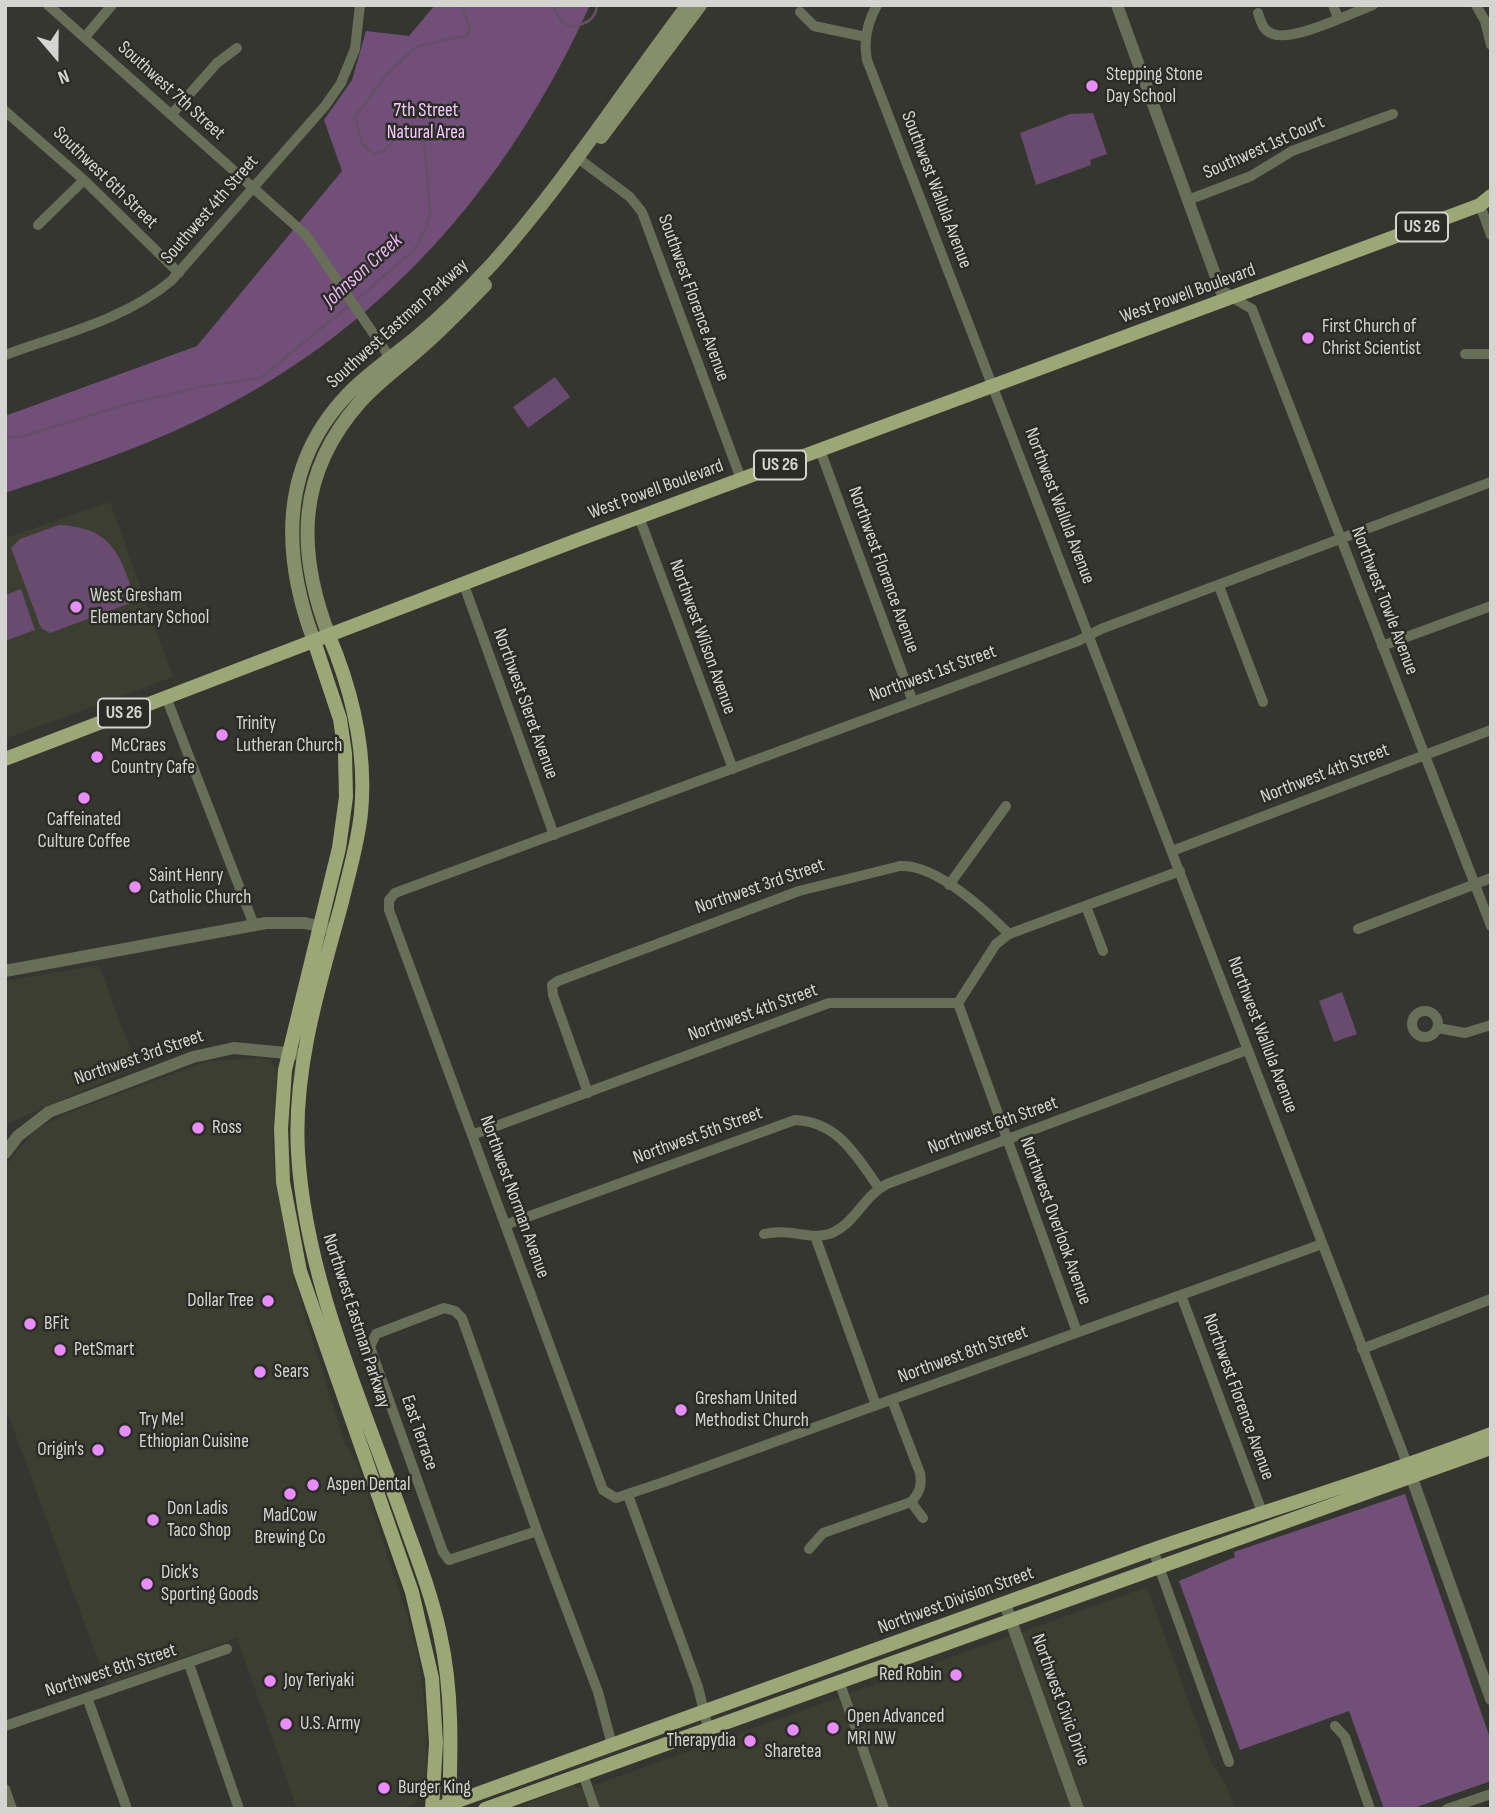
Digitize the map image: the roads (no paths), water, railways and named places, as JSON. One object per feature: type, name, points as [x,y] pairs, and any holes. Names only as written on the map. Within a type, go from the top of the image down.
[{"type":"main road","name":"Southwest Eastman Parkway","points":[[314,642],[299,596],[291,553],[291,524],[297,490],[308,457],[329,417],[359,383],[394,363],[449,322],[499,270],[688,5]]},
{"type":"main road","name":"Southwest Eastman Parkway","points":[[579,158],[700,5]]},
{"type":"main road","name":"West Powell Boulevard","points":[[5,759],[639,517],[1487,203]]},
{"type":"main road","name":"Southwest Eastman Parkway","points":[[329,636],[316,601],[308,564],[307,520],[313,488],[321,464],[341,426],[394,363]]},
{"type":"main road","name":"Northwest Eastman Parkway","points":[[329,636],[355,710],[363,780],[358,832],[304,1055],[297,1148],[308,1237],[440,1632],[451,1712],[442,1808]]},
{"type":"main road","name":"Northwest Eastman Parkway","points":[[314,642],[340,719],[346,767],[342,831],[288,1053],[282,1101],[281,1148],[292,1241],[306,1292],[420,1620],[432,1678],[442,1808]]},
{"type":"main road","name":"Northwest Division Street","points":[[485,1809],[1158,1566],[1410,1472],[1491,1434]]},
{"type":"main road","name":"Northwest Division Street","points":[[442,1808],[1262,1512],[1491,1447]]},
{"type":"street","name":"Southwest 7th Street","points":[[48,5],[306,235],[394,363]]},
{"type":"street","points":[[85,37],[112,5]]},
{"type":"street","name":"Southwest 4th Street","points":[[5,355],[122,313],[153,296],[179,273],[341,83],[355,49],[360,5]]},
{"type":"street","name":"Southwest Wallula Avenue","points":[[877,5],[866,37],[867,60],[993,386]]},
{"type":"street","points":[[1117,5],[1221,291],[1233,298]]},
{"type":"street","points":[[1333,5],[1338,18]]},
{"type":"street","points":[[1258,13],[1264,28],[1272,34],[1288,36],[1373,5]]},
{"type":"street","points":[[1476,5],[1488,19],[1491,45]]},
{"type":"street","points":[[800,12],[814,26],[866,37]]},
{"type":"street","points":[[171,115],[217,63],[237,48]]},
{"type":"street","name":"Southwest 6th Street","points":[[5,111],[84,180],[179,273]]},
{"type":"street","name":"Southwest 1st Court","points":[[1188,200],[1251,176],[1292,150],[1393,114]]},
{"type":"street","name":"Southwest Florence Avenue","points":[[579,158],[630,197],[642,212],[741,479]]},
{"type":"street","points":[[38,225],[84,180]]},
{"type":"street","points":[[1487,203],[1491,234]]},
{"type":"street","name":"Northwest Towle Avenue","points":[[1233,298],[1252,309],[1491,926]]},
{"type":"street","points":[[1465,354],[1491,354]]},
{"type":"street","name":"Northwest Wallula Avenue","points":[[993,386],[1410,1472],[1491,1699]]},
{"type":"street","name":"Northwest Florence Avenue","points":[[820,450],[914,702]]},
{"type":"street","name":"Northwest 1st Street","points":[[389,900],[395,893],[1090,637],[1101,629],[1491,482]]},
{"type":"street","name":"Northwest Wilson Avenue","points":[[639,517],[733,769]]},
{"type":"street","name":"Northwest Sleret Avenue","points":[[464,586],[554,835]]},
{"type":"street","points":[[1219,586],[1263,702]]},
{"type":"street","points":[[1382,646],[1491,606]]},
{"type":"street","points":[[166,697],[254,925]]},
{"type":"street","name":"Northwest 4th Street","points":[[1172,851],[1491,730]]},
{"type":"street","points":[[949,885],[1006,806]]},
{"type":"street","name":"Northwest 3rd Street","points":[[588,1093],[552,985],[799,891],[911,866],[932,872],[1009,934]]},
{"type":"street","points":[[958,1003],[996,944],[1009,934],[1180,870]]},
{"type":"street","points":[[1358,929],[1491,878]]},
{"type":"street","name":"Northwest Norman Avenue","points":[[389,900],[389,910],[603,1490],[608,1497],[616,1499]]},
{"type":"street","points":[[1086,906],[1103,951]]},
{"type":"street","points":[[5,971],[254,925],[291,922],[334,930]]},
{"type":"street","name":"Northwest 4th Street","points":[[472,1135],[829,1003],[958,1003]]},
{"type":"street","name":"Northwest Overlook Avenue","points":[[958,1003],[1077,1332]]},
{"type":"street","points":[[1438,1028],[1465,1032],[1491,1025]]},
{"type":"street","name":"Northwest 3rd Street","points":[[5,1153],[18,1136],[49,1112],[193,1057],[234,1048],[304,1055]]},
{"type":"street","name":"Northwest 6th Street","points":[[764,1234],[787,1230],[815,1236],[828,1234],[847,1224],[879,1188],[1247,1050]]},
{"type":"street","name":"Northwest 5th Street","points":[[505,1225],[795,1120],[817,1122],[837,1133],[879,1188]]},
{"type":"street","points":[[815,1236],[876,1405]]},
{"type":"street","name":"Northwest 8th Street","points":[[616,1499],[1322,1244]]},
{"type":"street","name":"Northwest Florence Avenue","points":[[1181,1295],[1262,1512]]},
{"type":"street","points":[[1362,1349],[1491,1299]]},
{"type":"street","name":"East Terrace","points":[[537,1531],[449,1560],[443,1552],[370,1347],[376,1334],[444,1308],[455,1311],[462,1318],[537,1531],[598,1692],[601,1713],[612,1745]]},
{"type":"street","points":[[809,1549],[823,1532],[911,1502],[922,1484],[892,1400]]},
{"type":"street","points":[[628,1495],[705,1711],[708,1728]]},
{"type":"street","points":[[911,1502],[923,1518]]},
{"type":"street","points":[[1153,1550],[1229,1762]]},
{"type":"street","name":"Northwest Civic Drive","points":[[1005,1604],[1078,1809]]},
{"type":"street","name":"Northwest 8th Street","points":[[5,1726],[88,1700],[227,1649]]},
{"type":"street","points":[[189,1664],[239,1809]]},
{"type":"street","points":[[839,1681],[884,1809]]},
{"type":"street","points":[[88,1700],[127,1809]]},
{"type":"street","points":[[1335,1726],[1345,1737],[1370,1809]]},
{"type":"street","points":[[583,1774],[596,1809]]},
{"type":"street","points":[[5,1789],[12,1809]]},
{"type":"street","points":[[1447,1809],[1491,1794]]},
{"type":"waterway","name":"Johnson Creek","points":[[355,301],[414,250],[427,226],[430,214],[425,148],[417,127],[407,126],[385,150],[374,154],[362,144],[355,117],[386,75],[416,47],[467,35],[470,30],[463,9],[465,5]]},
{"type":"waterway","name":"Johnson Creek","points":[[553,5],[560,20],[571,27],[592,18],[597,5]]},
{"type":"waterway","name":"Johnson Creek","points":[[5,438],[24,436],[124,405],[200,387],[260,378],[350,305]]},
{"type":"place","name":"Stepping Stone Day School","points":[[1092,86]]},
{"type":"place","name":"First Church of Christ Scientist","points":[[1308,338]]},
{"type":"place","name":"West Gresham Elementary School","points":[[76,607]]},
{"type":"place","name":"Trinity Lutheran Church","points":[[222,735]]},
{"type":"place","name":"McCraes Country Cafe","points":[[97,757]]},
{"type":"place","name":"Caffeinated Culture Coffee","points":[[84,798]]},
{"type":"place","name":"Saint Henry Catholic Church","points":[[135,887]]},
{"type":"place","name":"Ross","points":[[198,1128]]},
{"type":"place","name":"Dollar Tree","points":[[268,1301]]},
{"type":"place","name":"BFit","points":[[30,1324]]},
{"type":"place","name":"PetSmart","points":[[60,1350]]},
{"type":"place","name":"Sears","points":[[260,1372]]},
{"type":"place","name":"Gresham United Methodist Church","points":[[681,1410]]},
{"type":"place","name":"Try Me! Ethiopian Cuisine","points":[[125,1431]]},
{"type":"place","name":"Origin's","points":[[98,1450]]},
{"type":"place","name":"Aspen Dental","points":[[313,1485]]},
{"type":"place","name":"MadCow Brewing Co","points":[[290,1494]]},
{"type":"place","name":"Don Ladis Taco Shop","points":[[153,1520]]},
{"type":"place","name":"Dick's Sporting Goods","points":[[147,1584]]},
{"type":"place","name":"Red Robin","points":[[956,1675]]},
{"type":"place","name":"Joy Teriyaki","points":[[270,1681]]},
{"type":"place","name":"U.S. Army","points":[[286,1724]]},
{"type":"place","name":"Open Advanced MRI NW","points":[[833,1728]]},
{"type":"place","name":"Sharetea","points":[[793,1730]]},
{"type":"place","name":"Therapydia","points":[[750,1741]]},
{"type":"place","name":"Burger King","points":[[384,1788]]},
{"type":"park label","name":"7th Street Natural Area","points":[[426,122]]}]
